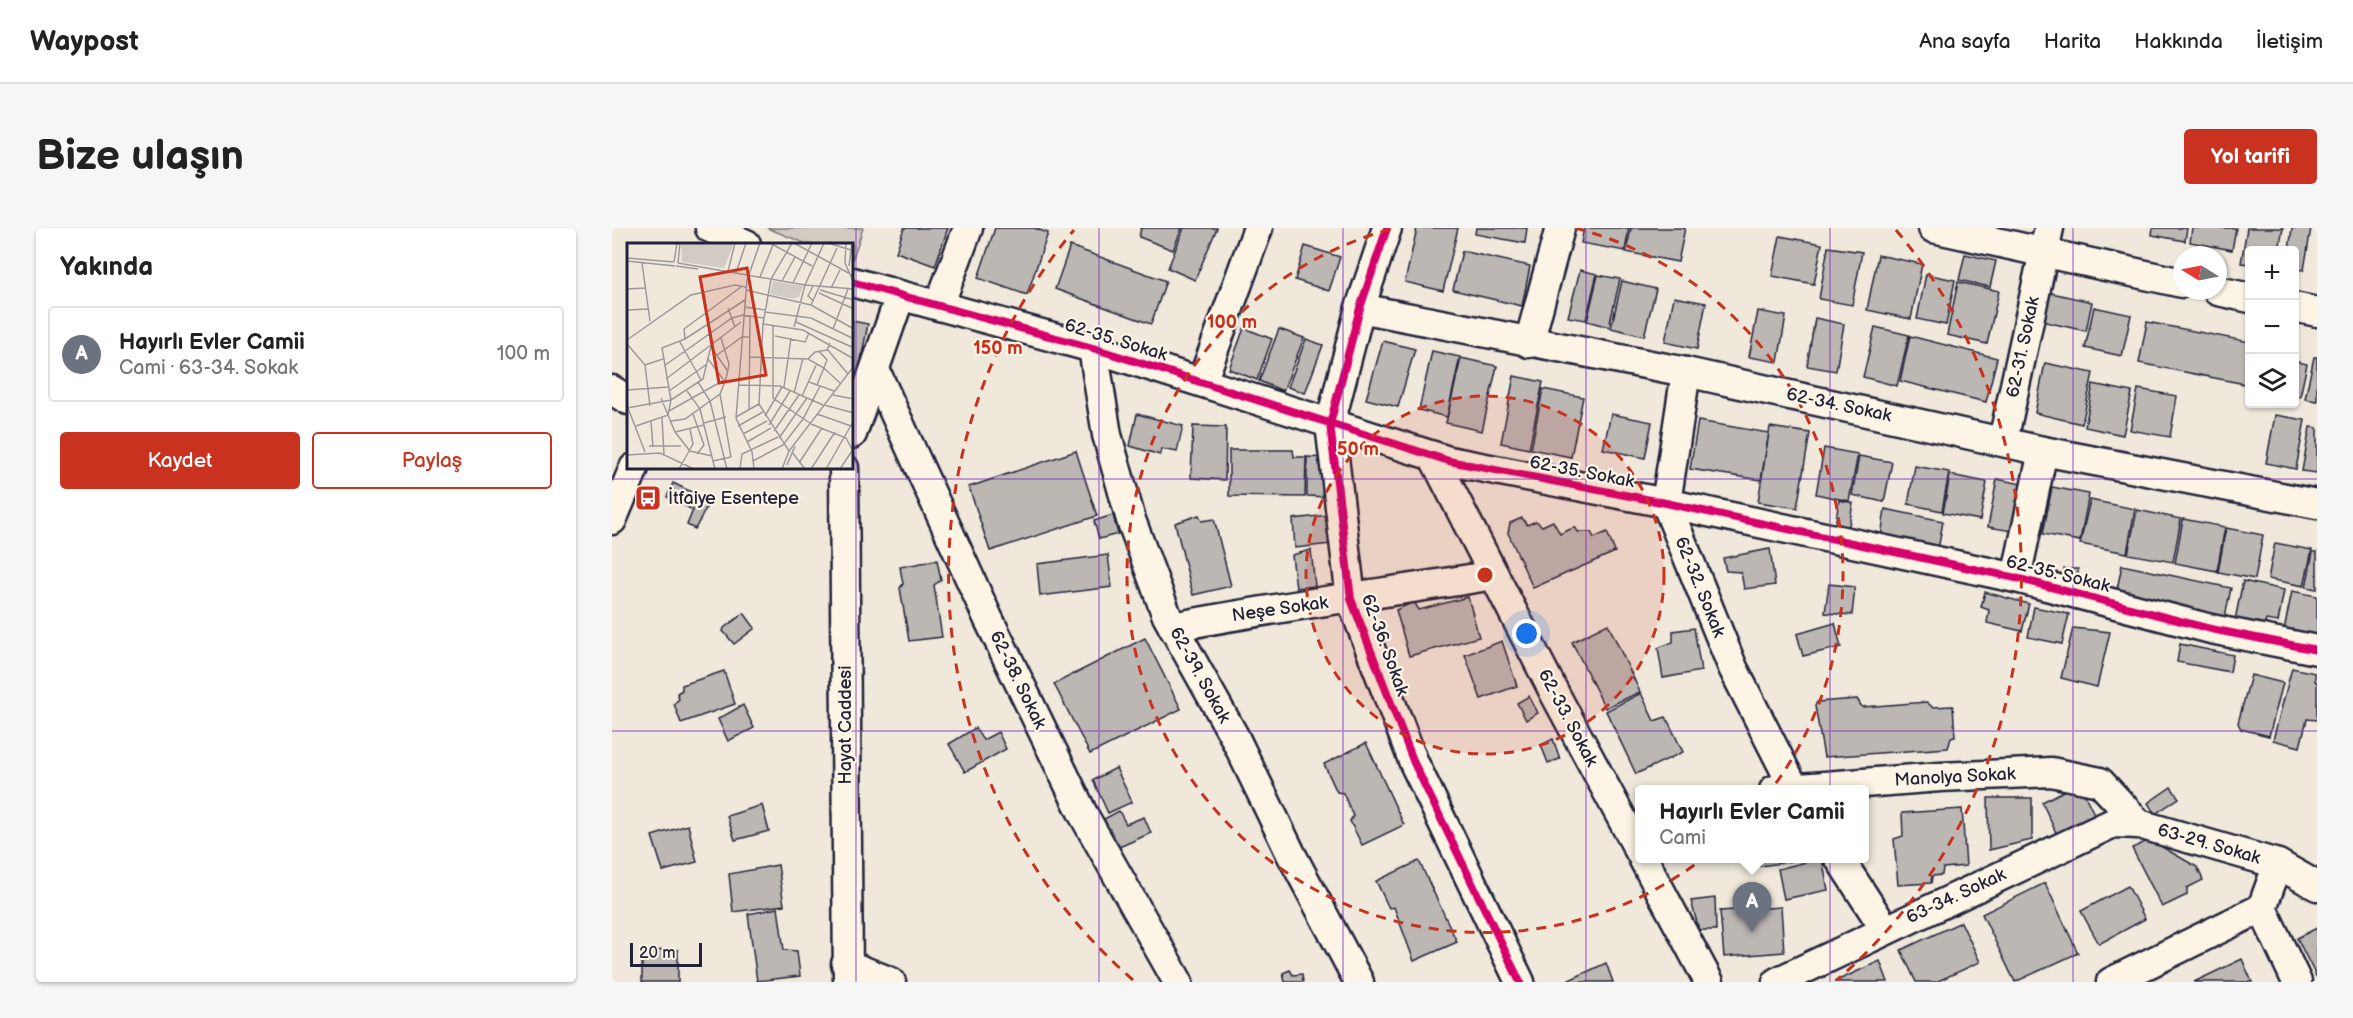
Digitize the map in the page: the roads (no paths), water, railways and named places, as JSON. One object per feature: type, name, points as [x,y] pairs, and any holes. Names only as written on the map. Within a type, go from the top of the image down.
[{"type":"street","points":[[939,306],[968,228]]},
{"type":"street","name":"62-36. Sokak","points":[[1387,228],[1360,308],[1330,424],[1351,599],[1413,763],[1520,982]]},
{"type":"street","points":[[1529,343],[1560,228]]},
{"type":"street","points":[[1933,228],[2046,241],[2173,280]]},
{"type":"street","points":[[1202,382],[1254,230]]},
{"type":"street","name":"62-31. Sokak","points":[[2002,441],[2046,241]]},
{"type":"street","name":"62-35. Sokak","points":[[854,283],[1093,348],[1449,461],[1666,503],[2016,578],[2211,629],[2317,650]]},
{"type":"street","points":[[2227,293],[2245,297]]},
{"type":"street","points":[[854,428],[900,296]]},
{"type":"street","name":"62-34. Sokak","points":[[1360,308],[1686,372],[2043,451],[2317,504]]},
{"type":"street","points":[[2299,308],[2317,312]]},
{"type":"street","name":"62-39. Sokak","points":[[1093,348],[1107,435],[1131,520],[1173,627],[1234,736],[1291,854],[1359,982]]},
{"type":"street","name":"62-38. Sokak","points":[[875,370],[988,618],[1083,814],[1178,982]]},
{"type":"street","points":[[1666,503],[1686,372]]},
{"type":"street","points":[[612,390],[627,399]]},
{"type":"street","points":[[2016,578],[2043,451]]},
{"type":"street","name":"62-33. Sokak","points":[[1433,456],[1494,575],[1632,821]]},
{"type":"street","points":[[612,520],[633,470]]},
{"type":"street","name":"Hayat Caddesi","points":[[844,470],[847,973]]},
{"type":"street","name":"62-32. Sokak","points":[[1666,503],[1733,668],[1785,785]]},
{"type":"street","name":"Neşe Sokak","points":[[1173,627],[1249,612],[1351,599],[1494,575]]},
{"type":"street","name":"Manolya Sokak","points":[[1849,785],[2051,772],[2100,782]]},
{"type":"street","name":"63-29. Sokak","points":[[2100,782],[2139,824],[2278,864],[2262,908]]},
{"type":"street","name":"63-34. Sokak","points":[[1777,982],[2113,823],[2139,824]]},
{"type":"street","points":[[1646,863],[1709,982]]},
{"type":"street","points":[[1842,863],[1885,929]]},
{"type":"street","points":[[2278,864],[2317,886]]},
{"type":"street","points":[[2111,982],[2262,908],[2297,982]]},
{"type":"street","points":[[847,973],[891,982]]},
{"type":"place","name":"İtfaiye Esentepe","points":[[648,498]]},
{"type":"place","name":"Hayırlı Evler Camii","points":[[1752,932]]}]
